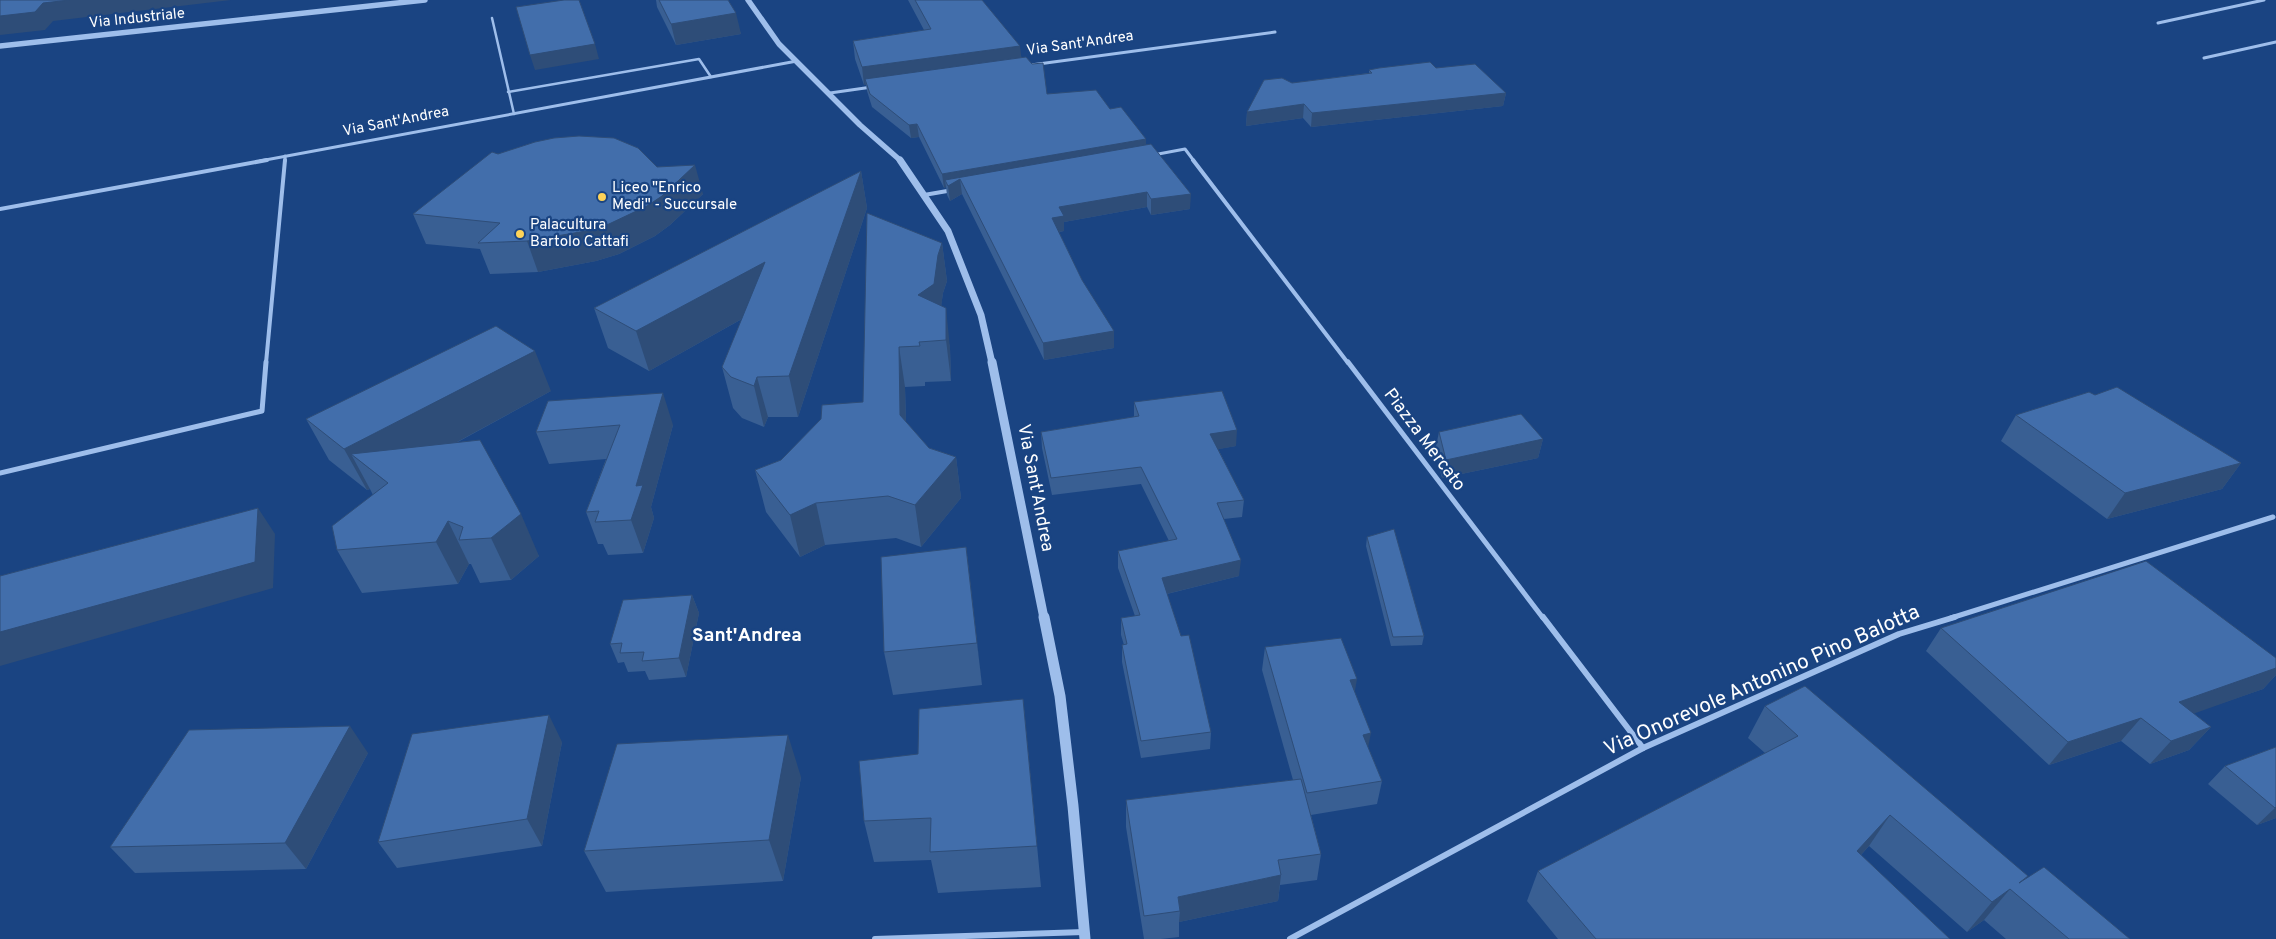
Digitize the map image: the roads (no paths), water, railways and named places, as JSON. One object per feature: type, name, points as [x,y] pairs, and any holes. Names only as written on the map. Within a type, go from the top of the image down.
[{"type":"street","name":"Via Industriale","points":[[0,46],[426,0]]},
{"type":"street","name":"Via Sant'Andrea","points":[[748,0],[779,44],[860,125],[899,158],[948,231],[966,273],[981,315],[997,385],[1060,696],[1085,935]]},
{"type":"street","points":[[2158,23],[2264,0]]},
{"type":"street","name":"Via Sant'Andrea","points":[[1024,66],[1275,32]]},
{"type":"street","points":[[2204,58],[2276,42]]},
{"type":"street","name":"Via Sant'Andrea","points":[[0,209],[797,61]]},
{"type":"street","points":[[830,93],[879,86]]},
{"type":"street","name":"Piazza Mercato","points":[[1146,156],[1185,149],[1643,748]]},
{"type":"street","points":[[0,474],[262,411],[285,156]]},
{"type":"street","points":[[924,195],[963,188]]},
{"type":"street","name":"Via Onorevole Antonino Pino Balotta","points":[[1290,939],[1643,748],[1898,634],[2273,516]]},
{"type":"street","points":[[875,939],[1085,935]]},
{"type":"lane","points":[[492,18],[514,114]]},
{"type":"lane","points":[[508,92],[700,60],[711,77]]},
{"type":"place","name":"Liceo \"Enrico Medi\" - Succursale","points":[[602,197]]},
{"type":"place","name":"Palacultura Bartolo Cattafi","points":[[520,234]]},
{"type":"district","name":"Sant'Andrea","points":[[747,636]]}]
